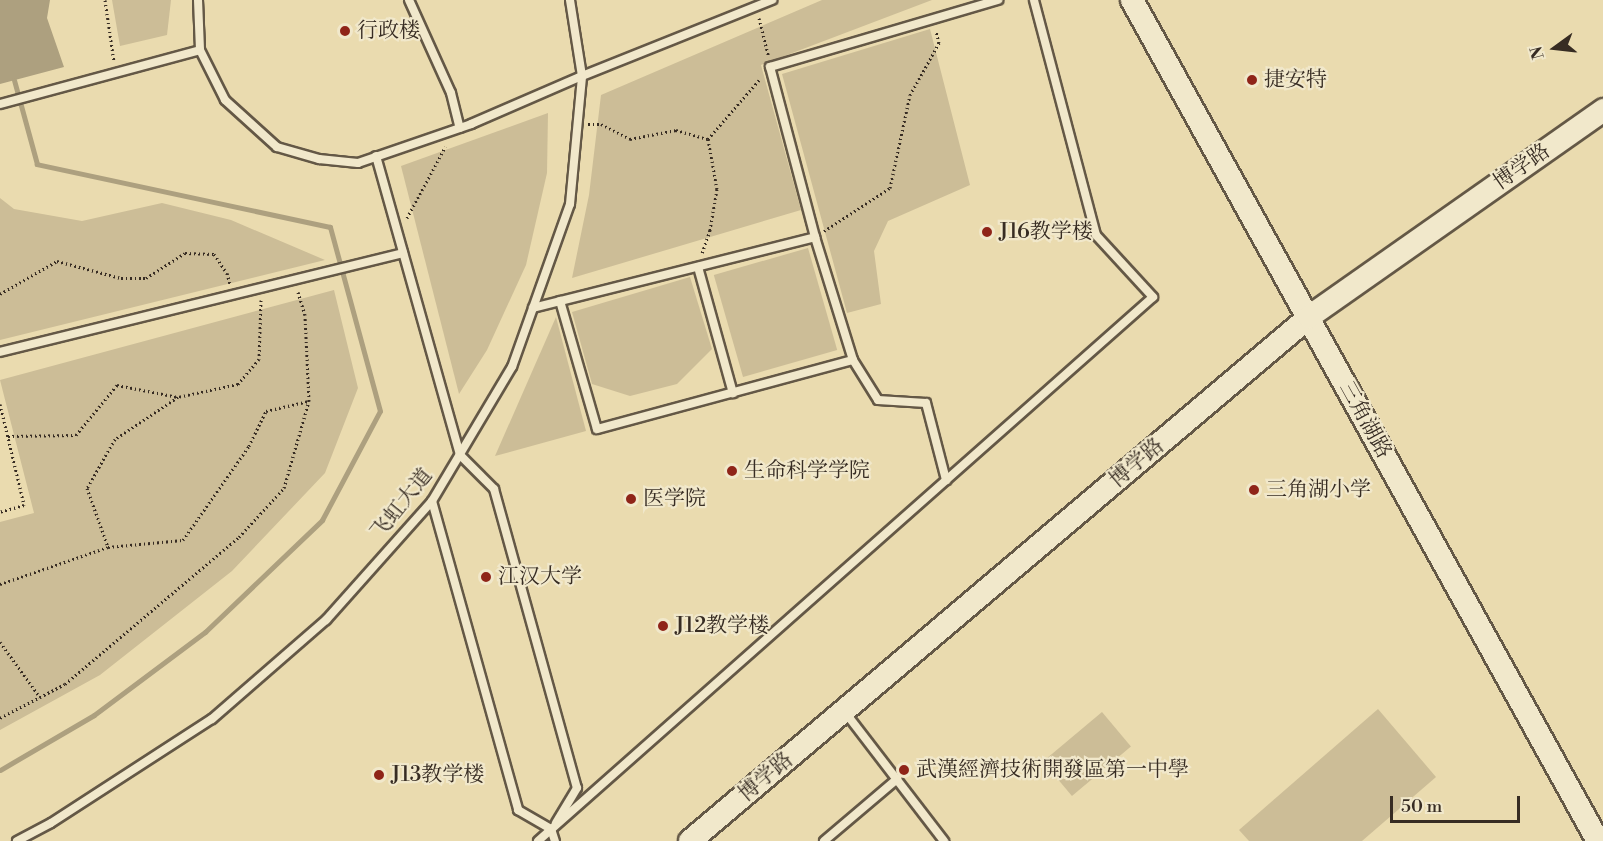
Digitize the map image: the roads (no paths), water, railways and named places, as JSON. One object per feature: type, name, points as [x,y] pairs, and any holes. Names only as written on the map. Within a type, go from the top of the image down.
[{"type":"street","name":"三角湖路","points":[[1132,0],[1598,841]]},
{"type":"street","name":"博学路","points":[[690,841],[1309,317],[1603,110]]},
{"type":"lane","points":[[198,0],[200,50],[225,100],[277,147],[319,159],[358,163],[457,129],[772,0]]},
{"type":"lane","points":[[409,0],[451,93],[457,129]]},
{"type":"lane","name":"飞虹大道","points":[[17,841],[51,823],[212,719],[326,620],[432,501],[512,367],[570,204],[582,76],[570,0]]},
{"type":"lane","points":[[946,480],[926,403],[878,400],[853,360],[815,237],[770,67],[998,0]]},
{"type":"lane","points":[[538,841],[1153,297],[1096,235],[1034,0]]},
{"type":"lane","points":[[0,104],[200,50]]},
{"type":"lane","points":[[376,156],[460,455],[494,489],[577,788],[551,829]]},
{"type":"lane","points":[[533,308],[815,237]]},
{"type":"lane","points":[[0,352],[403,253]]},
{"type":"lane","points":[[698,267],[733,393]]},
{"type":"lane","points":[[560,301],[597,429],[853,360]]},
{"type":"lane","points":[[432,501],[518,810],[551,829],[555,841]]},
{"type":"lane","points":[[844,711],[944,841]]},
{"type":"lane","points":[[824,841],[897,779]]},
{"type":"waterway","points":[[0,770],[94,715],[205,632],[322,520],[380,411],[330,227],[37,164],[14,80]]},
{"type":"place","name":"行政楼","points":[[345,31]]},
{"type":"place","name":"捷安特","points":[[1252,80]]},
{"type":"place","name":"J16教学楼","points":[[987,232]]},
{"type":"place","name":"生命科学学院","points":[[732,471]]},
{"type":"place","name":"三角湖小学","points":[[1254,490]]},
{"type":"place","name":"医学院","points":[[631,499]]},
{"type":"place","name":"江汉大学","points":[[486,577]]},
{"type":"place","name":"J12教学楼","points":[[663,626]]},
{"type":"place","name":"武漢經濟技術開發區第一中學","points":[[904,770]]},
{"type":"place","name":"J13教学楼","points":[[379,775]]}]
